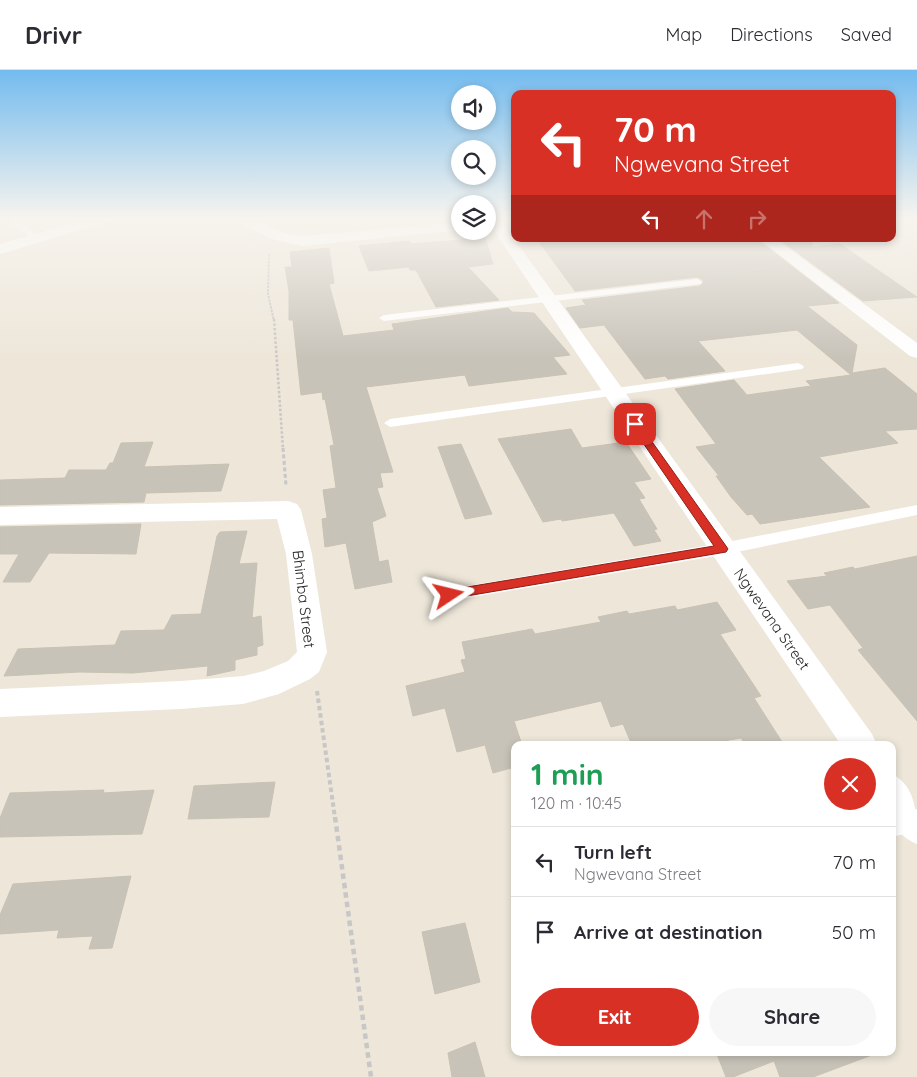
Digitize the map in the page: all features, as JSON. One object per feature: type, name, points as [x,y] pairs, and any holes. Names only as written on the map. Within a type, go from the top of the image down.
[{"type":"street","name":"Ngwevana Street","points":[[526,265],[613,393],[857,741]]},
{"type":"street","points":[[802,265],[917,352]]},
{"type":"street","points":[[0,516],[288,510]]},
{"type":"street","name":"Bhimba Street","points":[[0,703],[181,695],[243,690],[268,684],[288,676],[308,664],[312,652],[299,554],[288,510]]},
{"type":"street","points":[[896,798],[910,823]]},
{"type":"lane","points":[[384,318],[697,282]]},
{"type":"lane","points":[[390,423],[798,367]]},
{"type":"lane","points":[[449,595],[722,549],[917,510]]},
{"type":"path","points":[[269,265],[268,294],[275,326],[288,510]]},
{"type":"path","points":[[697,282],[714,274],[776,267]]},
{"type":"path","points":[[312,652],[370,1077]]},
{"type":"building","points":[[292,265],[331,265],[334,283],[329,284],[343,336],[394,330],[392,324],[508,308],[512,312],[534,313],[570,355],[553,357],[567,374],[469,386],[465,375],[366,387],[393,472],[380,473],[383,487],[377,488],[386,516],[372,522],[379,562],[388,560],[392,582],[355,589],[346,543],[325,547],[322,519],[327,518],[323,490],[336,488],[330,446],[334,445],[322,392],[301,395],[293,320],[289,320],[289,291],[285,267],[292,267]]},
{"type":"building","points":[[367,265],[485,265],[468,267],[499,300],[436,307],[416,270],[410,270],[409,267],[369,271]]},
{"type":"building","points":[[556,265],[790,265],[839,303],[807,306],[857,345],[852,373],[885,368],[917,394],[917,429],[885,431],[898,443],[819,457],[870,507],[760,524],[752,514],[747,515],[731,497],[716,476],[719,476],[696,447],[716,444],[675,389],[734,380],[747,395],[811,386],[806,381],[851,375],[797,330],[698,341],[725,371],[668,379],[665,376],[645,379],[604,325],[580,328],[566,308],[586,305],[582,300],[700,286],[703,280],[697,277],[575,291]]},
{"type":"building","points":[[814,265],[870,265],[917,297],[863,301]]},
{"type":"building","points":[[571,429],[582,448],[626,442],[651,479],[634,482],[645,498],[639,499],[657,529],[654,530],[661,541],[634,546],[614,513],[543,522],[498,439]]},
{"type":"building","points":[[153,442],[144,467],[229,464],[221,491],[146,493],[144,502],[0,505],[0,480],[65,478],[69,470],[106,470],[110,463],[113,463],[121,443]]},
{"type":"building","points":[[461,444],[492,514],[465,519],[438,447]]},
{"type":"building","points":[[141,524],[136,554],[49,553],[30,582],[3,582],[19,554],[0,554],[0,527]]},
{"type":"building","points":[[247,531],[239,564],[257,563],[252,618],[261,616],[263,645],[257,647],[257,655],[235,660],[235,670],[207,676],[208,666],[133,673],[80,672],[4,676],[18,649],[115,645],[121,631],[164,630],[172,615],[201,614],[217,536],[220,532]]},
{"type":"building","points":[[917,556],[917,721],[858,650],[863,648],[830,605],[808,609],[787,581],[827,576],[824,573],[853,567],[855,569]]},
{"type":"building","points":[[717,602],[736,630],[720,634],[761,696],[754,698],[781,741],[743,741],[741,738],[723,741],[630,741],[623,724],[611,727],[601,701],[514,721],[521,741],[511,741],[511,768],[493,773],[485,745],[457,752],[445,708],[413,716],[406,686],[465,672],[461,660],[466,659],[462,642],[532,629],[535,634],[601,622],[598,617],[627,611],[629,614],[675,606],[677,610]]},
{"type":"building","points":[[275,782],[269,817],[188,819],[194,786]]},
{"type":"building","points":[[104,790],[103,793],[154,790],[142,834],[0,837],[0,818],[10,793]]},
{"type":"building","points":[[131,876],[112,948],[89,949],[93,936],[57,938],[59,930],[0,934],[0,915],[13,884]]},
{"type":"building","points":[[465,923],[480,982],[435,994],[422,932]]},
{"type":"building","points":[[475,1042],[485,1077],[452,1077],[448,1053]]},
{"type":"building","points":[[718,1056],[869,1056],[813,1077],[780,1077],[774,1061],[733,1077],[726,1077]]},
{"type":"route","points":[[449,595],[722,549],[635,424]]}]
